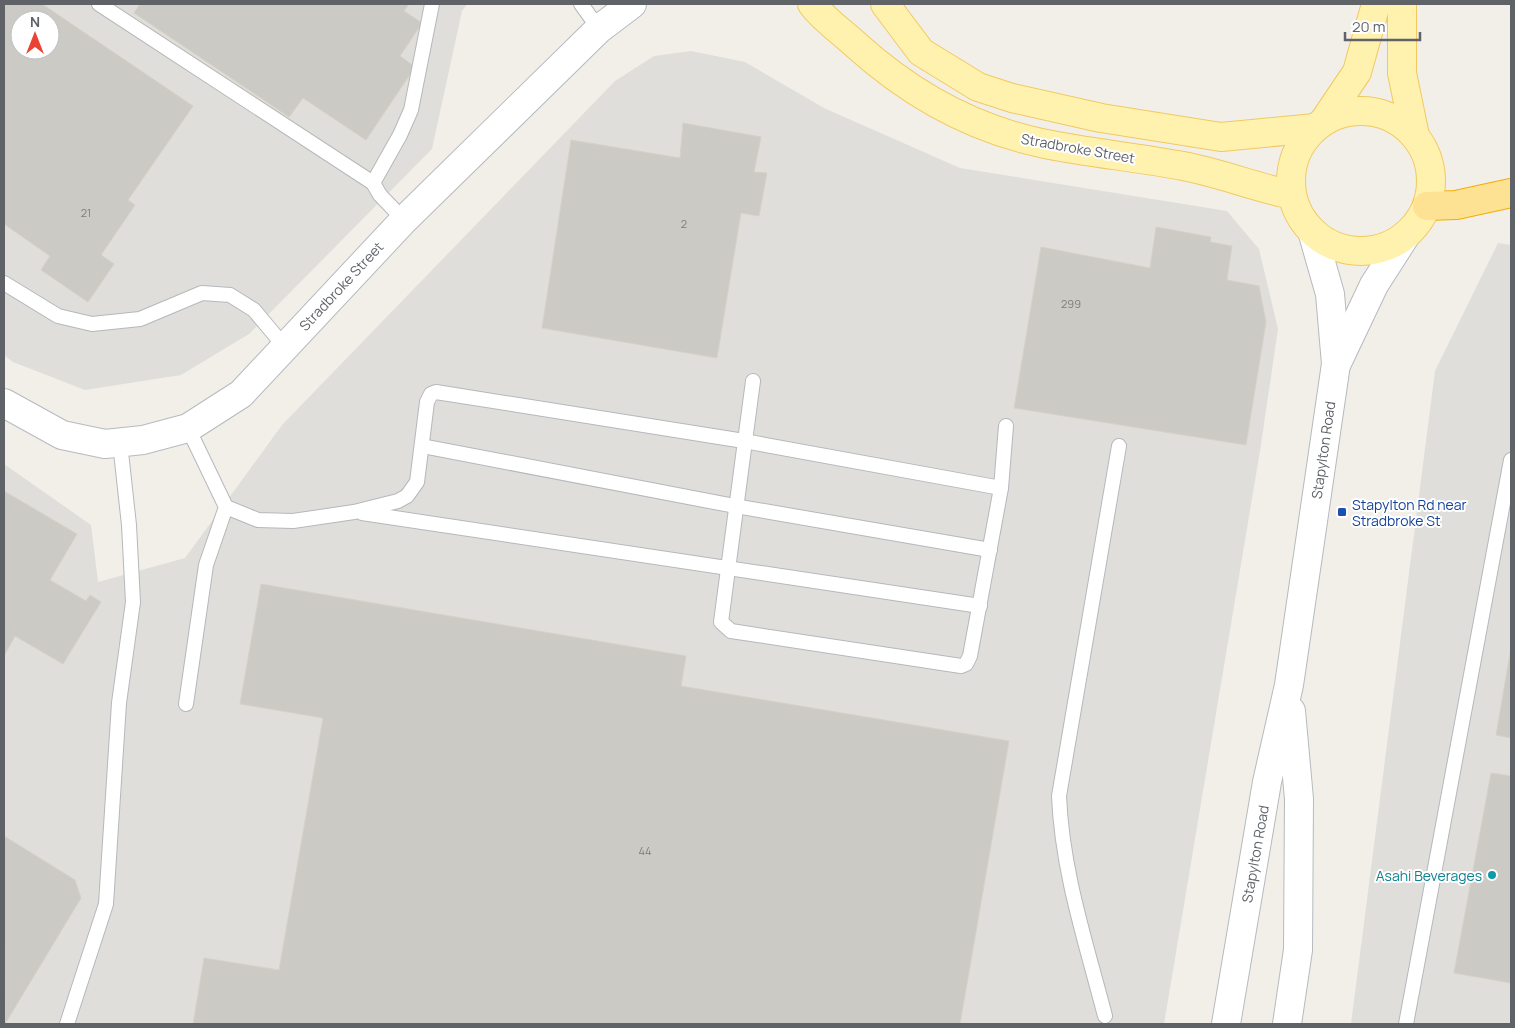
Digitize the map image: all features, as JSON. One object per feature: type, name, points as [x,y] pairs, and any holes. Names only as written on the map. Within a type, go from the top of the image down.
[{"type":"highway","points":[[1427,206],[1456,205],[1511,193]]},
{"type":"main road","name":"Stradbroke Street","points":[[4,403],[62,436],[105,444],[143,440],[188,428],[241,394],[404,220],[599,29],[632,4]]},
{"type":"main road","name":"Stradbroke Street","points":[[812,4],[886,72],[929,99],[967,119],[1040,143],[1207,171],[1251,186],[1292,195]]},
{"type":"main road","points":[[885,4],[921,52],[978,87],[1012,98],[1091,116],[1221,136],[1244,136],[1319,125],[1342,113],[1369,112],[1382,114],[1400,122],[1415,136],[1425,152],[1430,170],[1431,188],[1427,206],[1418,222],[1406,235],[1392,244],[1376,250],[1359,251],[1342,248],[1326,242],[1312,231],[1299,215],[1292,195],[1290,177],[1294,158],[1302,142],[1319,125],[1357,72],[1376,4]]},
{"type":"main road","points":[[1402,4],[1402,73],[1415,136]]},
{"type":"main road","name":"Stapylton Road","points":[[1226,1024],[1267,782],[1288,685],[1336,364],[1330,294],[1312,231]]},
{"type":"main road","name":"Stapylton Road","points":[[1336,364],[1374,285],[1406,235]]},
{"type":"main road","name":"Stapylton Road","points":[[1287,1024],[1298,950],[1299,799],[1288,685]]},
{"type":"lane","points":[[99,4],[373,182],[380,195],[404,220]]},
{"type":"lane","points":[[373,182],[400,135],[411,110],[432,4]]},
{"type":"lane","points":[[581,4],[599,29]]},
{"type":"lane","points":[[4,283],[58,316],[92,324],[140,319],[202,294],[230,295],[254,310],[284,346]]},
{"type":"lane","points":[[753,381],[721,622],[731,631],[961,666],[966,664],[970,656],[980,606],[1001,488],[1006,426]]},
{"type":"lane","points":[[188,428],[226,507],[258,520],[293,521],[354,512],[398,501],[407,496],[417,482],[427,402],[431,394],[436,392],[744,441],[1001,488]]},
{"type":"lane","points":[[67,1024],[106,904],[119,703],[133,602],[129,525],[120,442]]},
{"type":"lane","points":[[422,446],[735,506],[990,550]]},
{"type":"lane","points":[[1105,1016],[1069,876],[1060,832],[1059,796],[1119,446]]},
{"type":"lane","points":[[1406,1024],[1511,460]]},
{"type":"lane","points":[[186,704],[206,565],[226,507]]},
{"type":"lane","points":[[354,512],[980,606]]},
{"type":"shaded area","points":[[4,4],[467,4],[462,11],[432,149],[249,334],[181,375],[85,390],[13,362],[4,355]]},
{"type":"shaded area","points":[[691,51],[745,62],[824,108],[960,168],[1227,211],[1259,249],[1278,329],[1260,451],[1164,1024],[4,1024],[4,464],[91,525],[98,582],[185,558],[282,425],[615,81],[654,56]]},
{"type":"shaded area","points":[[1498,243],[1511,245],[1511,1024],[1351,1024],[1435,371]]},
{"type":"building","points":[[4,4],[42,4],[51,10],[10,10],[10,60],[60,60],[60,16],[193,106],[128,200],[135,205],[101,255],[114,264],[88,302],[41,270],[50,256],[4,224]]},
{"type":"building","points":[[140,4],[409,4],[404,11],[422,23],[400,56],[415,67],[366,140],[303,98],[289,117],[134,13]]},
{"type":"building","points":[[683,123],[761,137],[754,172],[767,173],[759,216],[741,213],[717,358],[542,328],[571,140],[680,158]]},
{"type":"building","points":[[1156,227],[1211,237],[1210,242],[1232,246],[1227,280],[1259,286],[1266,322],[1246,445],[1014,408],[1041,247],[1150,268]]},
{"type":"building","points":[[4,491],[77,534],[50,580],[86,601],[90,595],[101,602],[63,664],[15,636],[4,656]]},
{"type":"building","points":[[261,584],[686,656],[681,686],[1009,741],[960,1024],[193,1024],[204,958],[279,970],[323,718],[240,704]]},
{"type":"building","points":[[1511,648],[1511,738],[1496,735]]},
{"type":"building","name":"Asahi Beverages","points":[[1491,773],[1511,776],[1511,983],[1454,973]]},
{"type":"building","points":[[4,836],[75,880],[81,898],[5,1024]]},
{"type":"place","name":"Stapylton Rd near Stradbroke St","points":[[1342,512]]},
{"type":"place","name":"Asahi Beverages","points":[[1492,875]]}]
